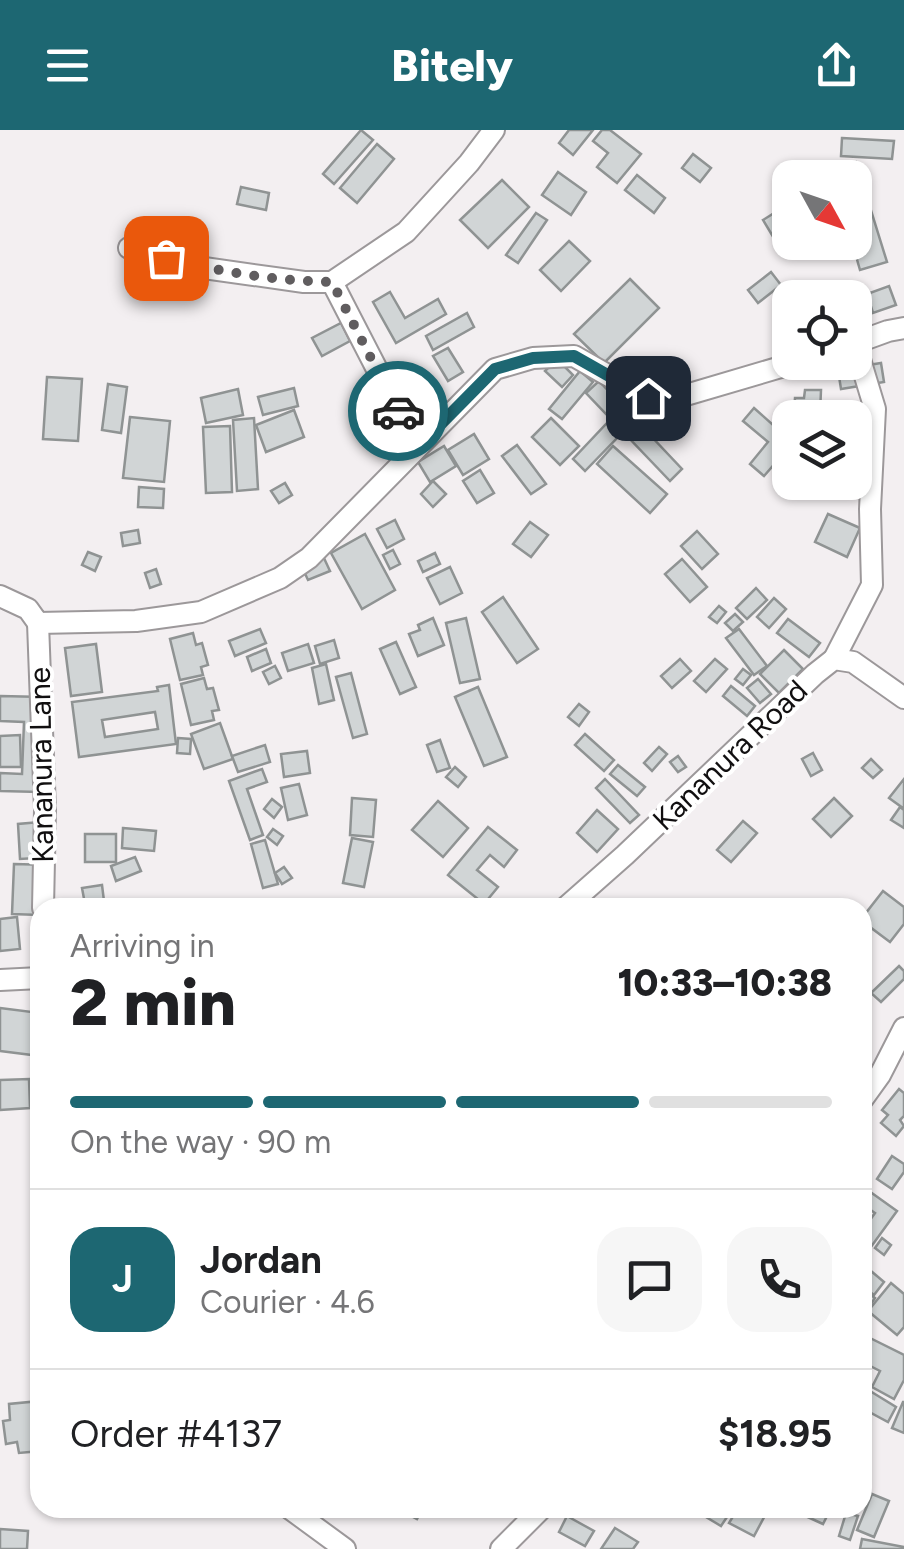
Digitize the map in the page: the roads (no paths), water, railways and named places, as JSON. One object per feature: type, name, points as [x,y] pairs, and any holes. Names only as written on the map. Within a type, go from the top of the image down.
[{"type":"street","points":[[128,248],[204,268],[304,282],[332,282],[406,232],[494,130]]},
{"type":"street","points":[[332,282],[417,448]]},
{"type":"street","points":[[872,336],[904,328]]},
{"type":"street","points":[[0,596],[28,609],[38,623],[136,622],[202,612],[280,578],[309,558],[495,369],[533,358],[574,356],[648,398],[686,395],[772,370]]},
{"type":"street","points":[[834,659],[872,586],[870,509],[875,409],[866,380]]},
{"type":"street","name":"Kananura Lane","points":[[38,623],[45,810],[42,898]]},
{"type":"street","name":"Kananura Road","points":[[576,898],[834,659],[853,662],[904,698]]},
{"type":"street","points":[[0,980],[30,978]]},
{"type":"street","points":[[872,1086],[904,1028]]},
{"type":"street","points":[[303,1518],[345,1549]]},
{"type":"street","points":[[502,1549],[532,1518]]}]
